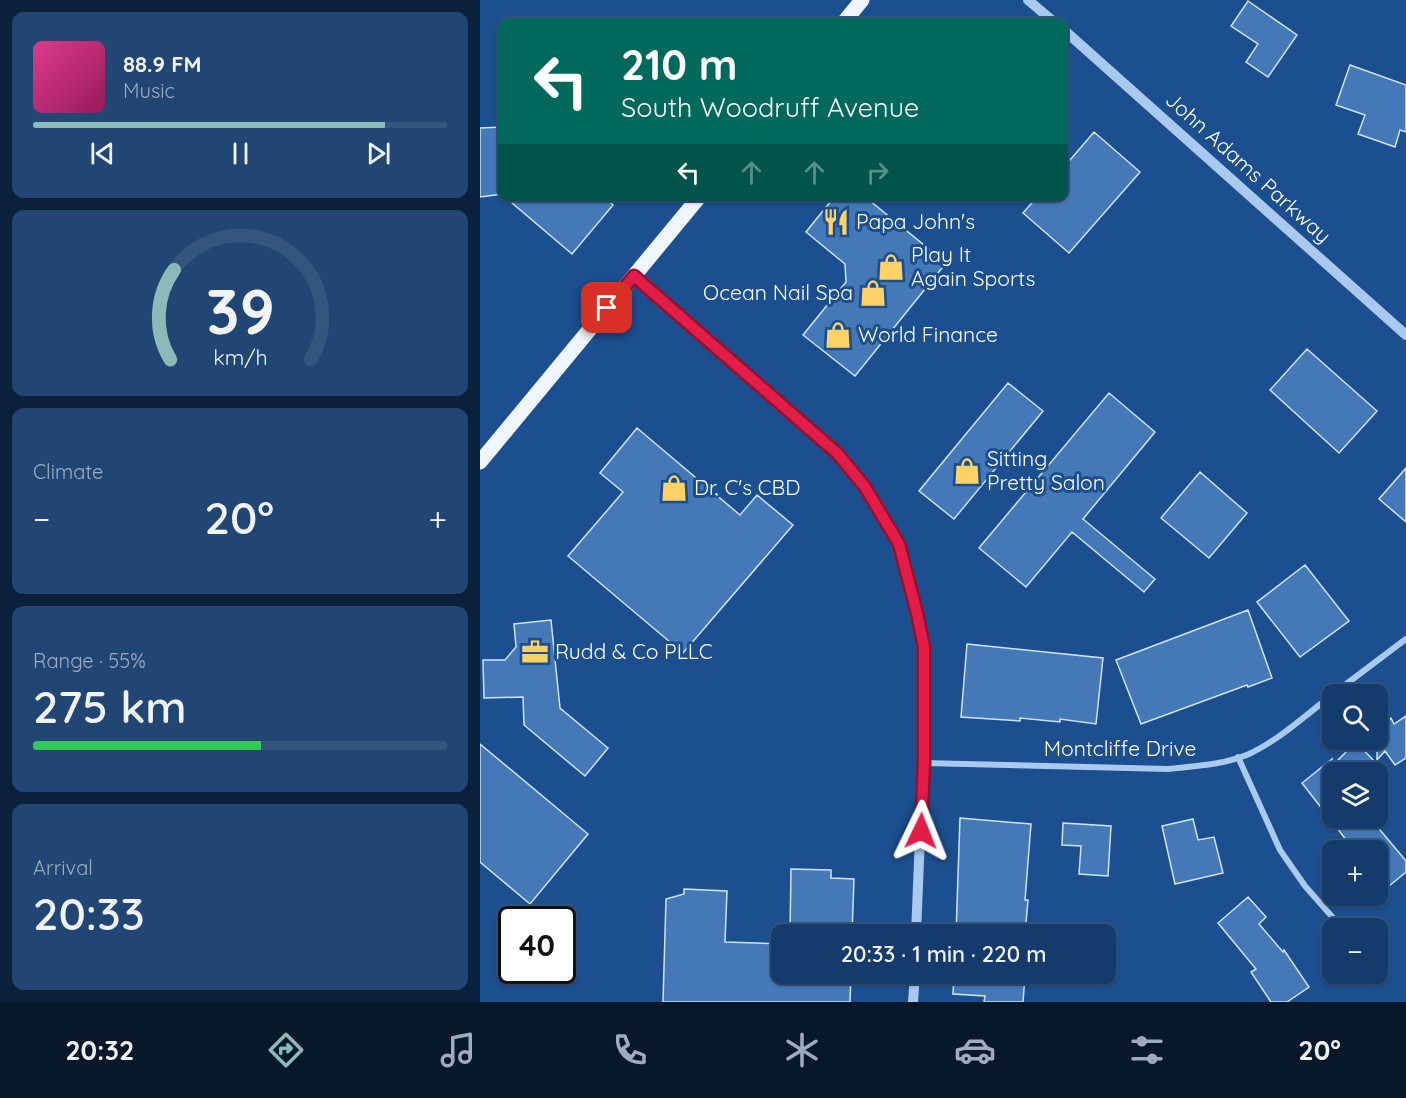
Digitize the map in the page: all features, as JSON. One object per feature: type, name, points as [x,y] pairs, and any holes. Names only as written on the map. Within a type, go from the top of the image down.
[{"type":"main road","points":[[847,18],[862,0]]},
{"type":"main road","points":[[480,462],[696,201]]},
{"type":"street","points":[[1028,0],[1049,18]]},
{"type":"street","name":"John Adams Parkway","points":[[1068,34],[1406,335]]},
{"type":"street","points":[[634,276],[838,454],[870,495],[899,544],[924,647],[924,763],[916,924]]},
{"type":"street","name":"Montcliffe Drive","points":[[1347,684],[1406,639]]},
{"type":"street","name":"Montcliffe Drive","points":[[924,763],[1168,769],[1206,765],[1248,754],[1271,741],[1322,703]]},
{"type":"street","points":[[1238,757],[1280,850],[1305,886],[1333,918]]},
{"type":"street","points":[[913,1002],[914,984]]},
{"type":"building","points":[[1248,1],[1297,35],[1268,77],[1246,62],[1258,44],[1231,26]]},
{"type":"building","points":[[1350,65],[1406,85],[1406,132],[1400,130],[1395,147],[1358,134],[1365,115],[1336,105]]},
{"type":"building","points":[[498,127],[498,195],[480,197],[480,128]]},
{"type":"building","points":[[1094,132],[1140,172],[1069,253],[1023,213],[1034,201],[1068,201],[1068,162]]},
{"type":"building","points":[[510,201],[609,201],[613,205],[572,254]]},
{"type":"building","points":[[831,201],[870,201],[946,263],[855,376],[803,335],[846,282],[845,264],[806,232]]},
{"type":"building","points":[[1307,349],[1377,411],[1339,453],[1270,390]]},
{"type":"building","points":[[1008,383],[1043,411],[954,519],[919,491]]},
{"type":"building","points":[[1109,393],[1155,432],[1083,519],[1155,579],[1144,592],[1072,532],[1026,587],[979,548]]},
{"type":"building","points":[[637,428],[740,515],[757,495],[793,525],[683,653],[568,556],[623,492],[600,473]]},
{"type":"building","points":[[1406,468],[1406,522],[1379,499]]},
{"type":"building","points":[[1200,472],[1247,513],[1209,558],[1161,518]]},
{"type":"building","points":[[1305,565],[1349,621],[1300,657],[1257,602]]},
{"type":"building","points":[[1248,610],[1272,678],[1141,724],[1116,660]]},
{"type":"building","points":[[551,620],[560,708],[608,748],[585,776],[524,725],[523,697],[484,698],[483,660],[505,660],[516,647],[514,624]]},
{"type":"building","points":[[967,644],[1103,658],[1096,724],[1060,719],[1060,722],[1020,718],[1020,721],[961,717]]},
{"type":"building","points":[[1406,716],[1406,758],[1395,765],[1385,751],[1377,760],[1377,750],[1388,750],[1388,720],[1391,718],[1394,724]]},
{"type":"building","points":[[480,744],[588,834],[530,904],[480,862]]},
{"type":"building","points":[[1348,750],[1364,750],[1375,762],[1336,762]]},
{"type":"building","points":[[1322,767],[1322,809],[1302,783]]},
{"type":"building","points":[[960,818],[1031,824],[1025,900],[1028,900],[1026,924],[956,924]]},
{"type":"building","points":[[1193,819],[1198,840],[1214,837],[1223,873],[1175,884],[1162,826]]},
{"type":"building","points":[[1063,823],[1111,826],[1108,876],[1079,874],[1081,846],[1062,845]]},
{"type":"building","points":[[1337,828],[1378,828],[1406,861],[1406,872],[1388,887],[1388,840],[1346,840]]},
{"type":"building","points":[[791,869],[831,870],[831,878],[854,879],[852,924],[790,924]]},
{"type":"building","points":[[684,889],[727,891],[725,942],[771,944],[771,984],[851,984],[850,1002],[663,1002],[666,899],[684,894]]},
{"type":"building","points":[[1248,897],[1266,917],[1259,924],[1283,952],[1284,950],[1309,987],[1287,1002],[1271,1002],[1251,972],[1256,969],[1218,923]]},
{"type":"building","points":[[954,984],[1024,984],[1023,1002],[984,1002],[985,996],[953,994]]},
{"type":"place","name":"Papa John's","points":[[836,222]]},
{"type":"place","name":"Play It Again Sports","points":[[891,267]]},
{"type":"place","name":"Ocean Nail Spa","points":[[873,293]]},
{"type":"place","name":"World Finance","points":[[838,335]]},
{"type":"place","name":"Sitting Pretty Salon","points":[[967,471]]},
{"type":"place","name":"Dr. C's CBD","points":[[674,488]]},
{"type":"place","name":"Rudd & Co PLLC","points":[[535,652]]},
{"type":"route","points":[[607,308],[634,276],[838,454],[870,495],[899,544],[924,647],[924,763],[921,831]]}]
